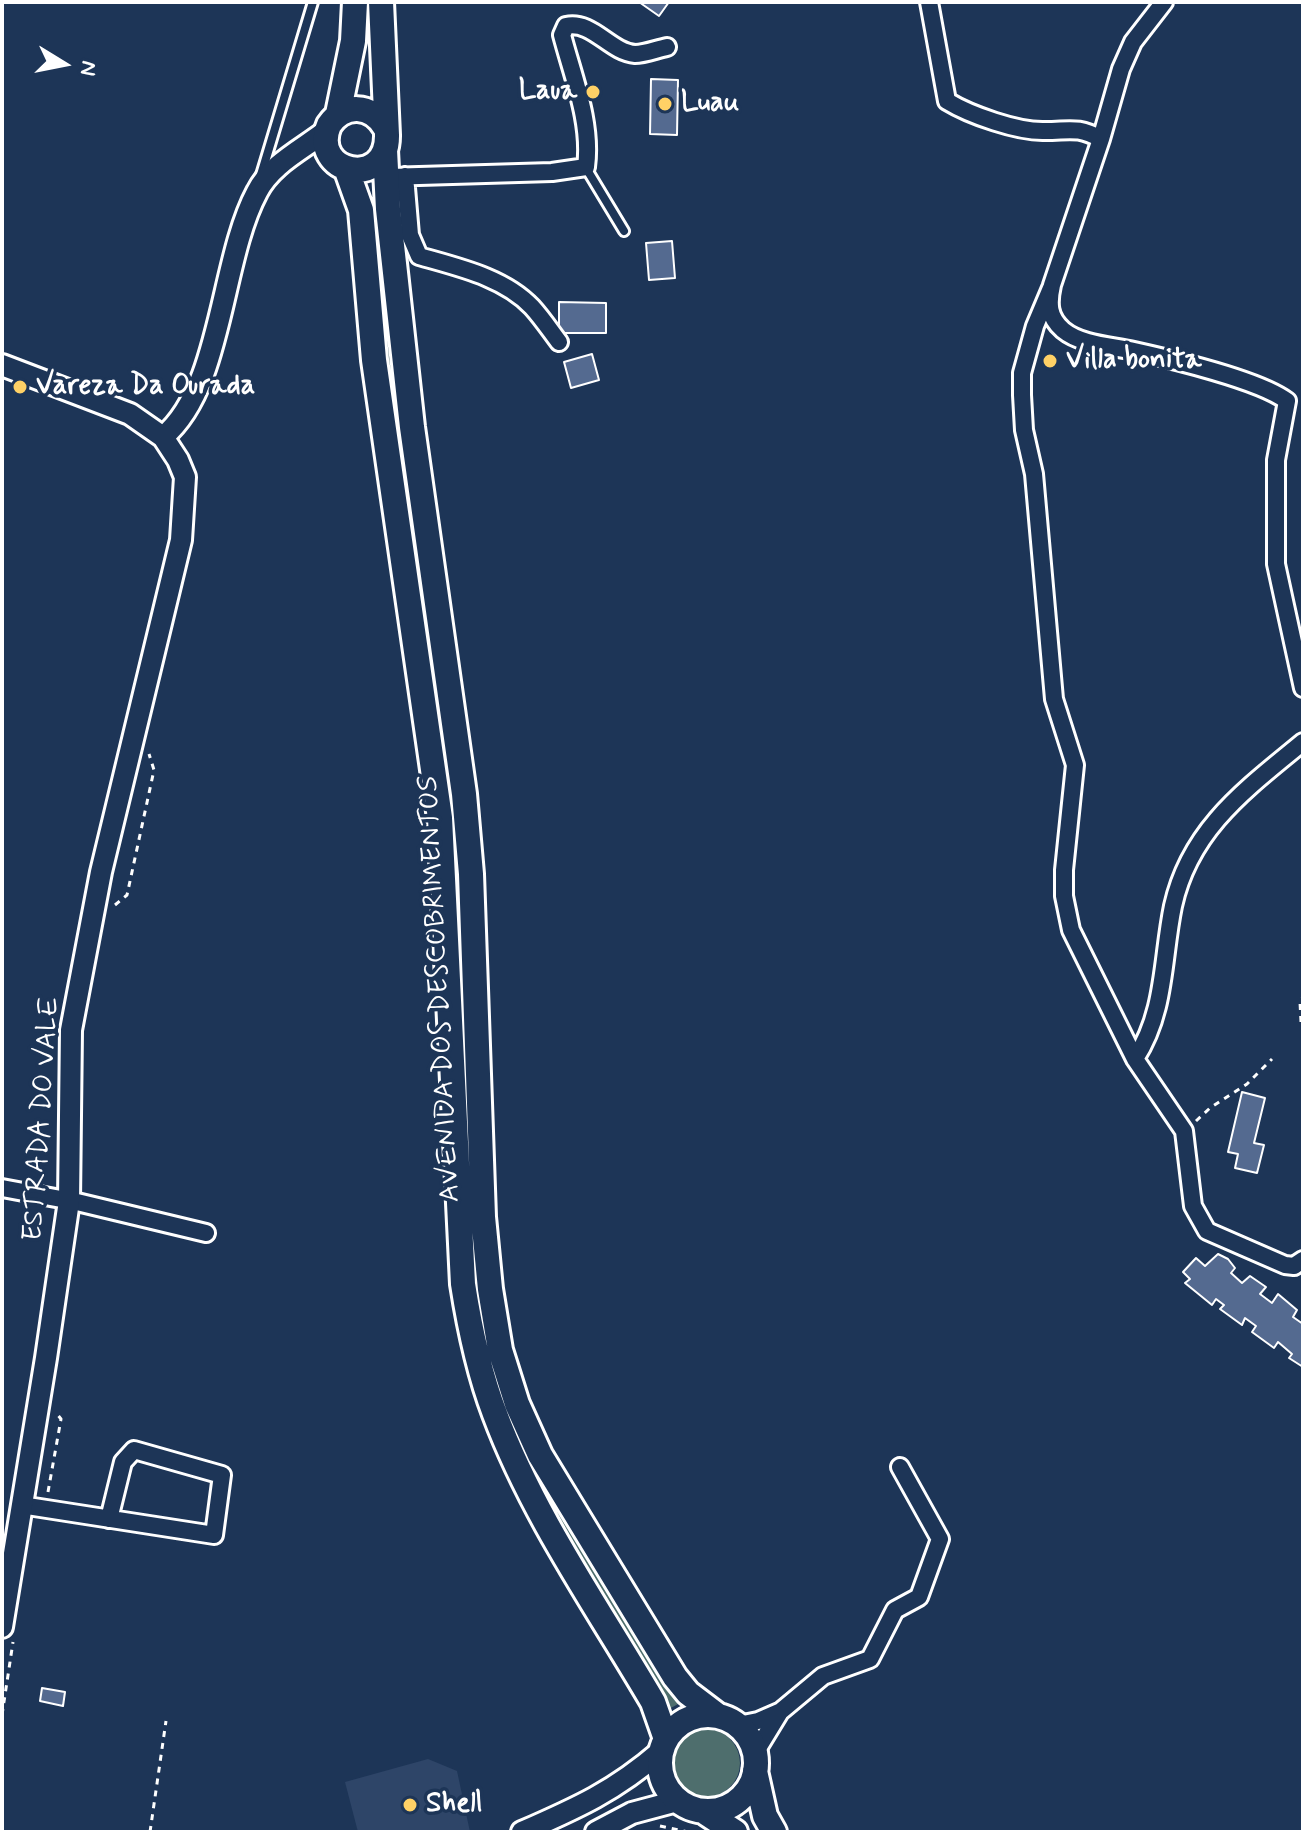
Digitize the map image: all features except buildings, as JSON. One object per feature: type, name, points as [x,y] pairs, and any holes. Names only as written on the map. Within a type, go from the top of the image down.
[{"type":"main road","points":[[332,123],[346,110],[364,109],[380,119],[385,139],[380,159],[365,169],[346,168],[330,156],[327,148],[332,123],[353,41],[355,2]]},
{"type":"main road","name":"AVENIDA DOS DESCOBRIMENTOS","points":[[381,2],[385,139],[396,177],[410,412],[464,794],[471,874],[483,1217],[500,1350],[517,1404],[540,1455],[571,1510],[675,1677],[688,1693],[727,1720]]},
{"type":"main road","name":"AVENIDA DOS DESCOBRIMENTOS","points":[[346,168],[361,210],[374,360],[430,730],[440,818],[463,1284],[471,1335],[495,1415],[520,1473],[653,1702],[663,1745]]},
{"type":"main road","points":[[755,1762],[742,1796],[717,1810],[689,1808],[677,1801],[662,1779],[663,1745],[675,1727],[687,1719],[702,1715],[727,1720],[751,1742],[755,1762],[765,1816],[774,1832]]},
{"type":"main road","points":[[703,1811],[735,1832]]},
{"type":"street","points":[[929,2],[947,101],[960,109],[1023,128],[1085,130],[1101,139]]},
{"type":"street","points":[[1164,2],[1133,42],[1121,69],[1101,139],[1051,288],[1035,326],[1022,373],[1024,430],[1034,474],[1054,699],[1075,765],[1064,896],[1071,930],[1135,1059],[1184,1131],[1193,1206],[1207,1231],[1285,1265],[1294,1266],[1303,1260]]},
{"type":"street","points":[[559,342],[531,305],[507,289],[469,270],[419,256],[410,235],[396,177],[552,172],[586,167],[586,130],[562,35],[566,26],[588,29],[614,47],[635,54],[667,47]]},
{"type":"street","points":[[2,365],[130,414],[163,437],[178,425],[201,380],[242,230],[261,186],[279,166],[332,123]]},
{"type":"street","points":[[1051,288],[1048,303],[1053,320],[1065,332],[1082,340]]},
{"type":"street","points":[[1035,326],[1199,368],[1274,391],[1287,401],[1276,460],[1276,564],[1303,688]]},
{"type":"street","name":"ESTRADA DO VALE","points":[[2,1627],[4,1597],[46,1358],[69,1201],[71,1030],[101,872],[181,540],[185,477],[163,437]]},
{"type":"street","points":[[1135,1059],[1148,1040],[1158,1012],[1173,905],[1186,865],[1213,822],[1242,792],[1303,742]]},
{"type":"street","points":[[2,1188],[206,1233]]},
{"type":"street","points":[[21,1505],[109,1519],[214,1535],[222,1475],[134,1450],[123,1462],[109,1519]]},
{"type":"street","points":[[727,1720],[758,1721],[781,1711],[823,1676],[870,1659],[895,1610],[919,1597],[940,1539],[900,1467]]},
{"type":"street","points":[[755,1762],[781,1711]]},
{"type":"street","points":[[522,1832],[608,1792],[631,1777],[663,1745]]},
{"type":"street","points":[[596,1832],[632,1813],[677,1801]]},
{"type":"lane","points":[[261,186],[313,2]]},
{"type":"lane","points":[[586,167],[624,231]]},
{"type":"path","points":[[110,908],[127,895],[154,770],[147,750]]},
{"type":"path","points":[[1301,1022],[1300,1002],[1303,997]]},
{"type":"path","points":[[1184,1131],[1210,1108],[1247,1084],[1272,1059]]},
{"type":"path","points":[[45,1509],[61,1419],[54,1412]]},
{"type":"path","points":[[150,1832],[166,1721]]},
{"type":"path","points":[[654,1824],[688,1832]]},
{"type":"shaded area","points":[[428,1759],[457,1771],[470,1832],[358,1832],[345,1782]]},
{"type":"green space","points":[[373,274],[388,346],[455,796],[463,900],[479,1284],[539,1475],[680,1703],[669,1709],[544,1500],[504,1413],[484,1351],[474,1297],[451,826],[437,706]]},
{"type":"green space","points":[[699,1729],[713,1729],[725,1734],[735,1744],[740,1763],[735,1782],[725,1792],[713,1797],[699,1797],[687,1792],[677,1782],[672,1770],[672,1756],[677,1744],[687,1734]]},
{"type":"place","name":"Laua","points":[[593,92]]},
{"type":"place","name":"Luau","points":[[665,104]]},
{"type":"place","name":"Villa bonita","points":[[1050,361]]},
{"type":"place","name":"Vareza Da Ourada","points":[[20,387]]},
{"type":"place","name":"Shell","points":[[410,1805]]}]
